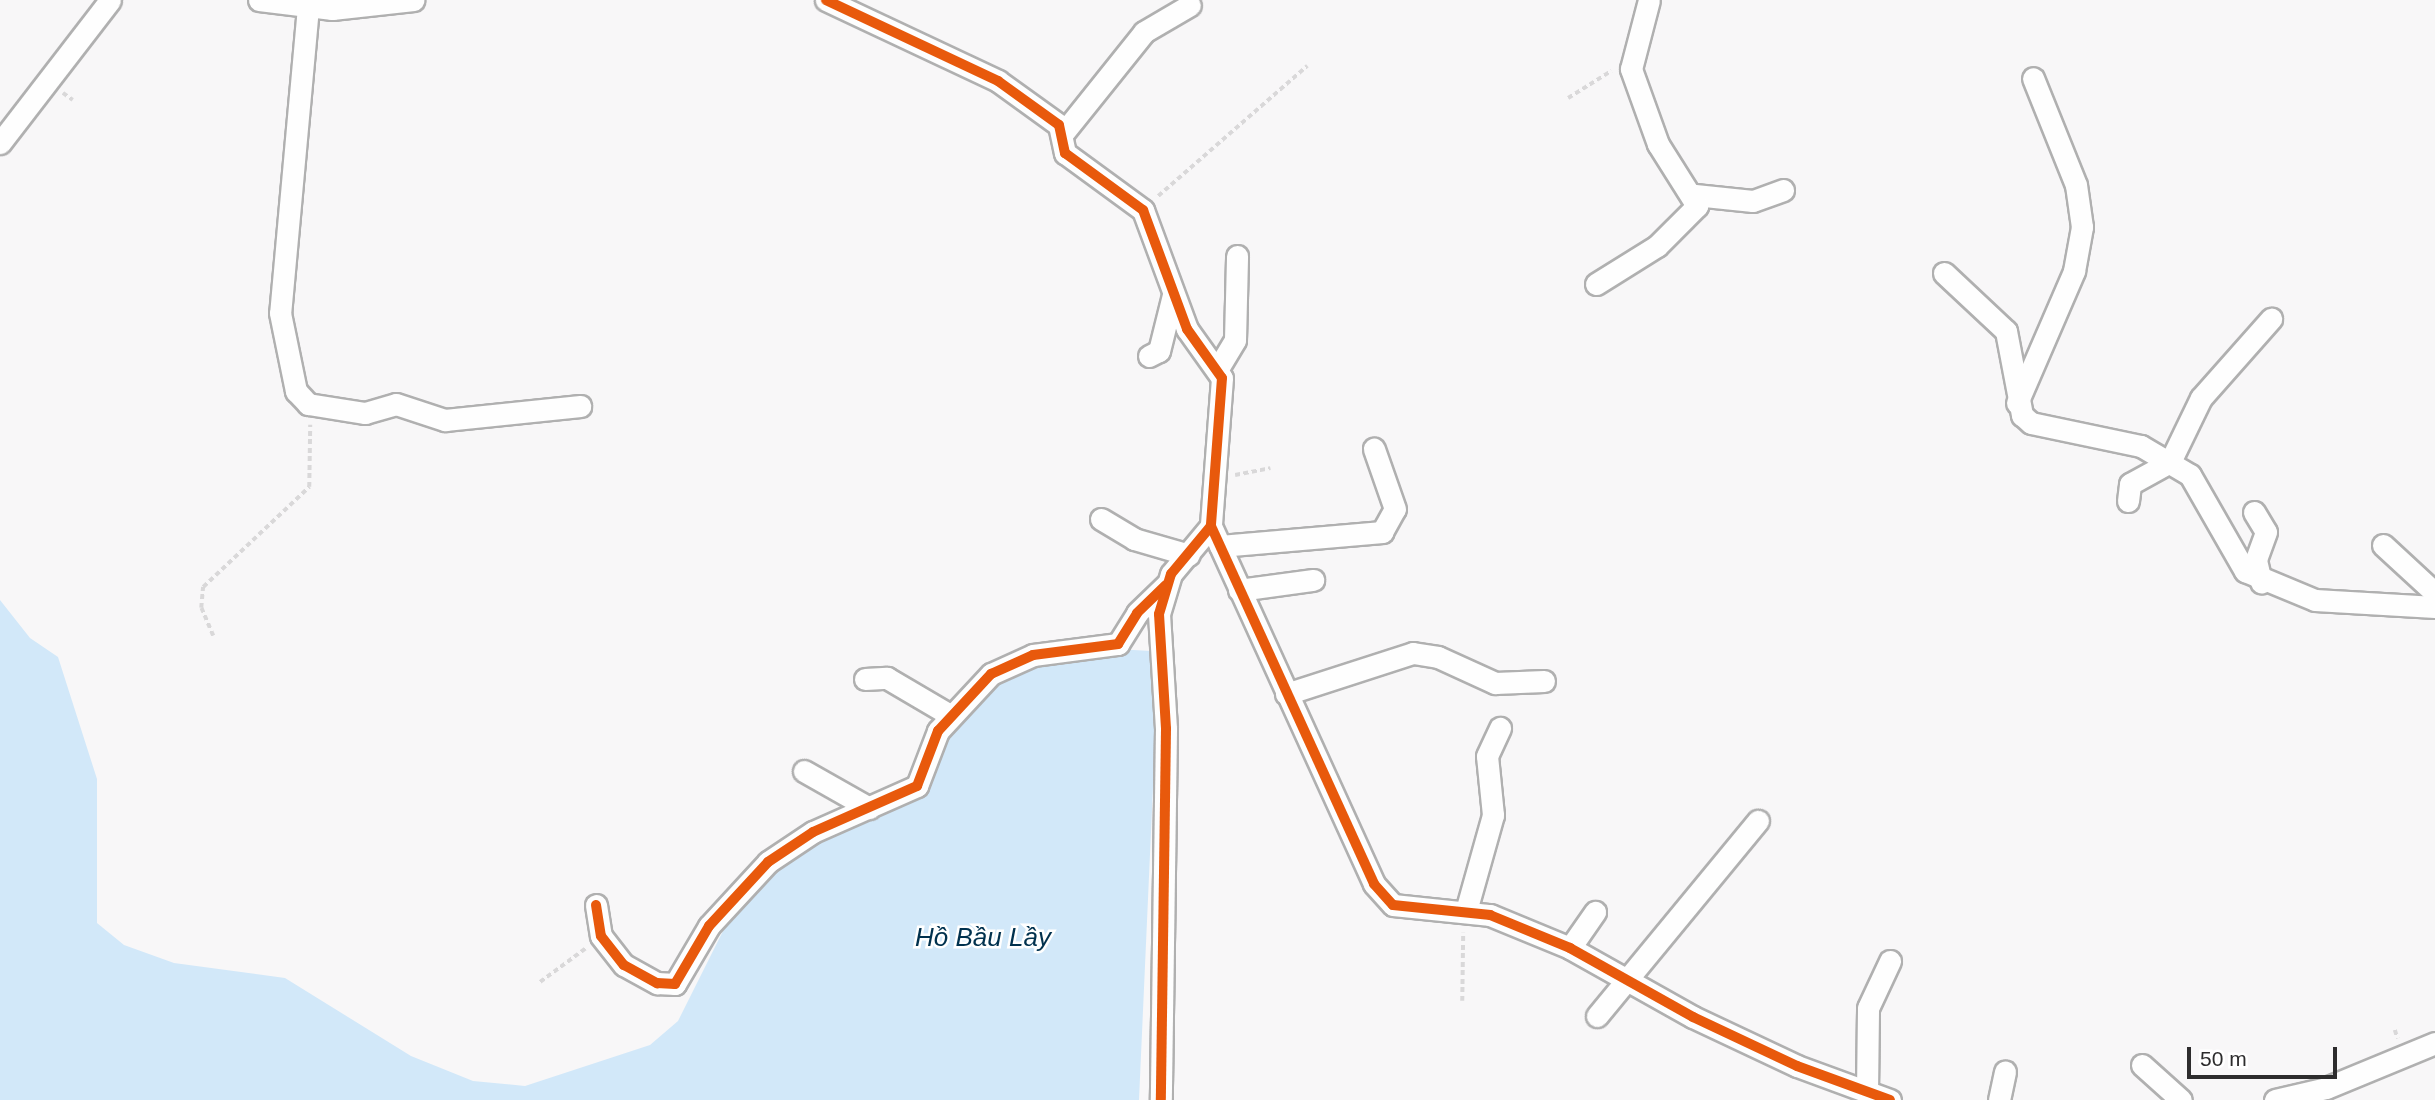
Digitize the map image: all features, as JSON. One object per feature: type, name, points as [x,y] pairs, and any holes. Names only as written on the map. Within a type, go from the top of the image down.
[{"type":"street","points":[[0,143],[110,0]]},
{"type":"street","points":[[259,0],[308,7],[414,0]]},
{"type":"street","points":[[826,0],[998,81],[1064,132]]},
{"type":"street","points":[[1596,284],[1657,246],[1694,212],[1695,195],[1658,144],[1631,59],[1649,0]]},
{"type":"street","points":[[1190,5],[1144,32],[1064,132],[1065,153],[1143,210],[1191,337],[1217,370],[1225,393],[1211,526],[1374,884],[1393,905],[1466,911],[1570,948],[1786,1060],[1890,1100]]},
{"type":"street","points":[[308,7],[280,313],[296,391],[308,404],[365,413],[396,404],[445,420],[580,406]]},
{"type":"street","points":[[2017,403],[2074,271],[2082,226],[2076,185],[2033,78]]},
{"type":"street","points":[[1695,195],[1753,201],[1783,190]]},
{"type":"street","points":[[1217,370],[1236,340],[1237,256]]},
{"type":"street","points":[[1944,272],[2007,331],[2017,403],[2031,423],[2114,437],[2170,462],[2205,491],[2233,553],[2261,582],[2346,605],[2435,607]]},
{"type":"street","points":[[1149,356],[1159,351],[1173,295]]},
{"type":"street","points":[[2129,501],[2135,478],[2170,462],[2201,398],[2271,319]]},
{"type":"street","points":[[1220,546],[1382,531],[1395,509],[1374,449]]},
{"type":"street","points":[[2254,512],[2266,532],[2256,560],[2261,582]]},
{"type":"street","points":[[1101,519],[1134,539],[1189,555]]},
{"type":"street","points":[[596,905],[601,936],[624,965],[657,984],[674,984],[709,926],[768,862],[793,843],[917,786],[950,715],[1013,660],[1118,644],[1211,526]]},
{"type":"street","points":[[2383,545],[2435,593]]},
{"type":"street","points":[[1239,590],[1313,580]]},
{"type":"street","points":[[1161,1100],[1166,729],[1159,614],[1166,585]]},
{"type":"street","points":[[1286,694],[1413,653],[1438,657],[1495,683],[1544,681]]},
{"type":"street","points":[[864,680],[887,678],[950,715]]},
{"type":"street","points":[[1466,911],[1493,816],[1487,756],[1500,729]]},
{"type":"street","points":[[804,771],[869,808]]},
{"type":"street","points":[[1597,1016],[1624,978],[1758,821]]},
{"type":"street","points":[[1570,948],[1595,912]]},
{"type":"street","points":[[1867,1092],[1868,1008],[1890,961]]},
{"type":"street","points":[[2275,1100],[2326,1088],[2435,1043]]},
{"type":"street","points":[[2142,1065],[2181,1100]]},
{"type":"street","points":[[1999,1100],[2005,1072]]},
{"type":"path","points":[[1568,98],[1631,59]]},
{"type":"path","points":[[1143,210],[1307,66]]},
{"type":"path","points":[[214,636],[201,608],[208,579],[313,479],[308,404]]},
{"type":"path","points":[[1215,479],[1270,468]]},
{"type":"path","points":[[1462,1000],[1466,911]]},
{"type":"path","points":[[540,982],[601,936]]},
{"type":"water","name":"Hồ Bầu Lầy","points":[[0,600],[30,638],[58,657],[97,779],[97,923],[124,945],[174,963],[285,978],[411,1056],[473,1081],[525,1086],[650,1045],[678,1021],[736,905],[782,861],[905,797],[955,718],[1016,663],[1116,649],[1151,651],[1157,698],[1139,1100],[0,1100]]},
{"type":"cycle path","points":[[826,0],[998,81],[1059,125],[1065,153],[1143,210],[1187,329],[1222,378],[1211,526],[1171,574],[1159,614],[1166,729],[1161,1100]]},
{"type":"cycle path","points":[[1211,526],[1374,884],[1393,905],[1490,915],[1570,948],[1693,1017],[1797,1066],[1890,1100]]},
{"type":"cycle path","points":[[596,905],[601,936],[624,965],[657,983],[675,984],[709,926],[768,862],[813,832],[917,786],[938,731],[991,674],[1033,655],[1118,644],[1137,613],[1166,585]]}]
